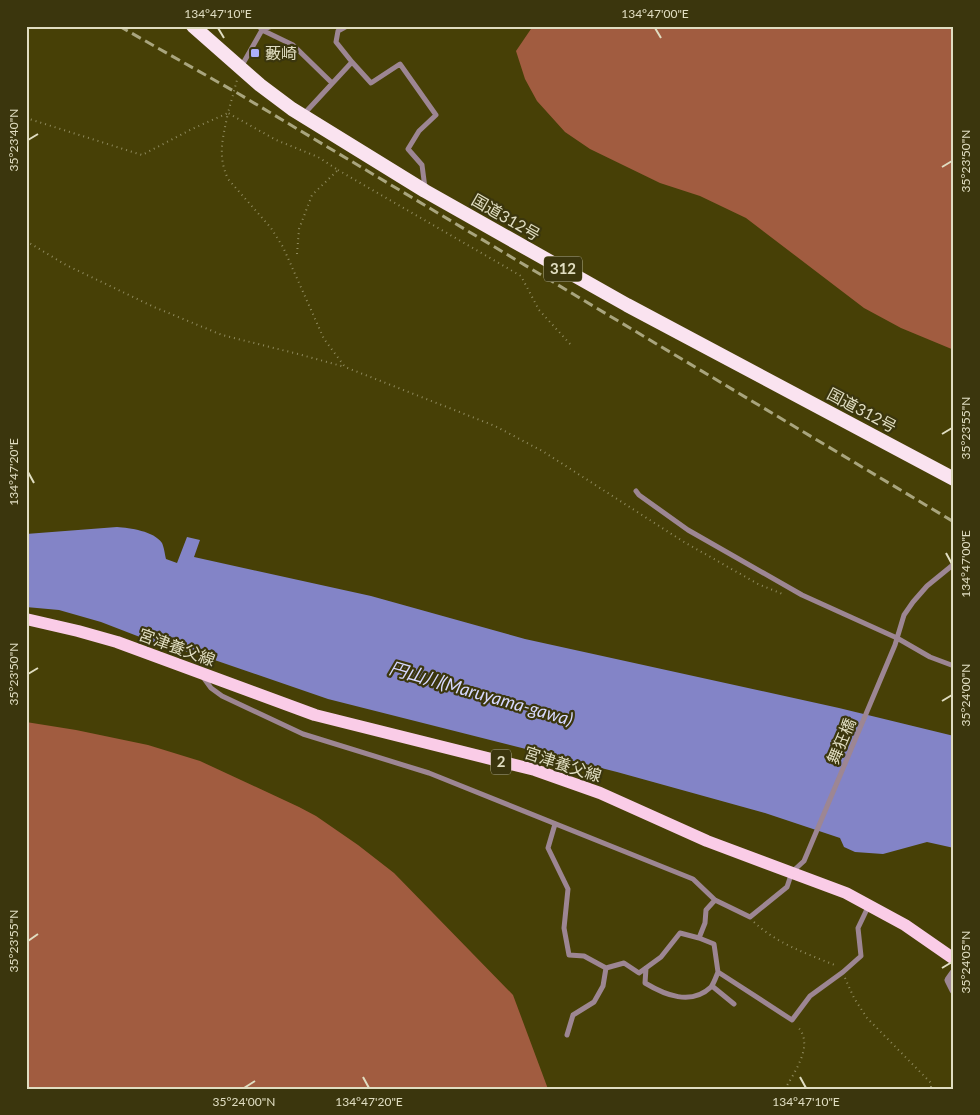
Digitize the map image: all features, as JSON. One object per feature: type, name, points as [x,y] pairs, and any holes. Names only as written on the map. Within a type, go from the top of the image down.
[{"type":"highway","name":"国道312号","points":[[194,26],[260,85],[302,116],[426,190],[627,305],[954,479]]},
{"type":"main road","name":"宮津養父線","points":[[26,619],[69,628],[117,642],[315,715],[535,770],[600,793],[707,841],[846,893],[905,924],[954,958]]},
{"type":"street","points":[[261,28],[272,26]]},
{"type":"street","points":[[347,26],[338,31],[336,42],[371,83],[400,64],[436,115],[419,131],[408,149],[422,165],[426,190]]},
{"type":"street","points":[[241,68],[261,28]]},
{"type":"street","points":[[261,28],[293,45],[332,83]]},
{"type":"street","points":[[302,116],[352,62]]},
{"type":"street","points":[[636,492],[688,530],[752,567],[802,594],[897,638],[930,657],[954,666]]},
{"type":"street","name":"舞狂橋","points":[[750,917],[787,887],[792,872],[804,861],[895,645],[904,615],[927,586],[954,564]]},
{"type":"street","points":[[200,672],[211,688],[222,696],[303,734],[428,773],[692,879],[715,900],[750,917]]},
{"type":"street","points":[[555,824],[548,848],[568,889],[564,928],[568,955],[584,956],[606,968],[624,962],[639,973],[661,957],[680,933],[714,944],[718,972],[712,986],[695,997],[680,998],[659,992],[645,983],[646,968]]},
{"type":"street","points":[[699,938],[705,923],[706,910],[715,900]]},
{"type":"street","points":[[718,972],[792,1020],[810,996],[862,956],[858,928],[870,905]]},
{"type":"street","points":[[567,1035],[573,1015],[594,1002],[603,986],[606,968]]},
{"type":"street","points":[[954,973],[949,980],[954,990]]},
{"type":"street","points":[[712,986],[734,1004]]},
{"type":"path","points":[[241,68],[228,113],[220,151],[224,169],[228,179],[271,228],[283,247],[324,339],[345,367]]},
{"type":"path","points":[[26,118],[142,155],[228,113]]},
{"type":"path","points":[[228,113],[276,140],[318,157],[521,276],[539,310],[571,345]]},
{"type":"path","points":[[298,254],[299,229],[312,195],[338,170]]},
{"type":"path","points":[[26,240],[66,265],[154,307],[222,335],[345,367],[503,430],[544,452],[684,542],[740,574],[786,595]]},
{"type":"path","points":[[750,917],[755,924],[781,942],[837,966],[843,972],[854,998],[867,1018],[931,1083],[932,1089]]},
{"type":"path","points":[[785,1089],[798,1066],[805,1046],[802,1031],[792,1020]]},
{"type":"shaded area","points":[[533,26],[954,26],[954,350],[901,328],[864,308],[746,218],[700,196],[660,183],[590,149],[565,132],[537,101],[525,79],[516,51]]},
{"type":"shaded area","points":[[26,722],[148,745],[200,761],[316,816],[358,845],[394,873],[513,995],[548,1089],[26,1089]]},
{"type":"water","name":"円山川(Maruyama-gawa)","points":[[117,527],[148,533],[158,539],[162,543],[166,559],[177,563],[187,537],[200,540],[194,557],[371,596],[525,639],[839,708],[954,736],[954,848],[927,842],[883,854],[855,852],[844,847],[840,838],[765,813],[617,772],[328,699],[200,655],[171,649],[101,622],[59,610],[26,607],[26,534]]},
{"type":"railway","points":[[119,26],[239,94],[954,522]]},
{"type":"place","name":"藪崎","points":[[255,53]]}]
